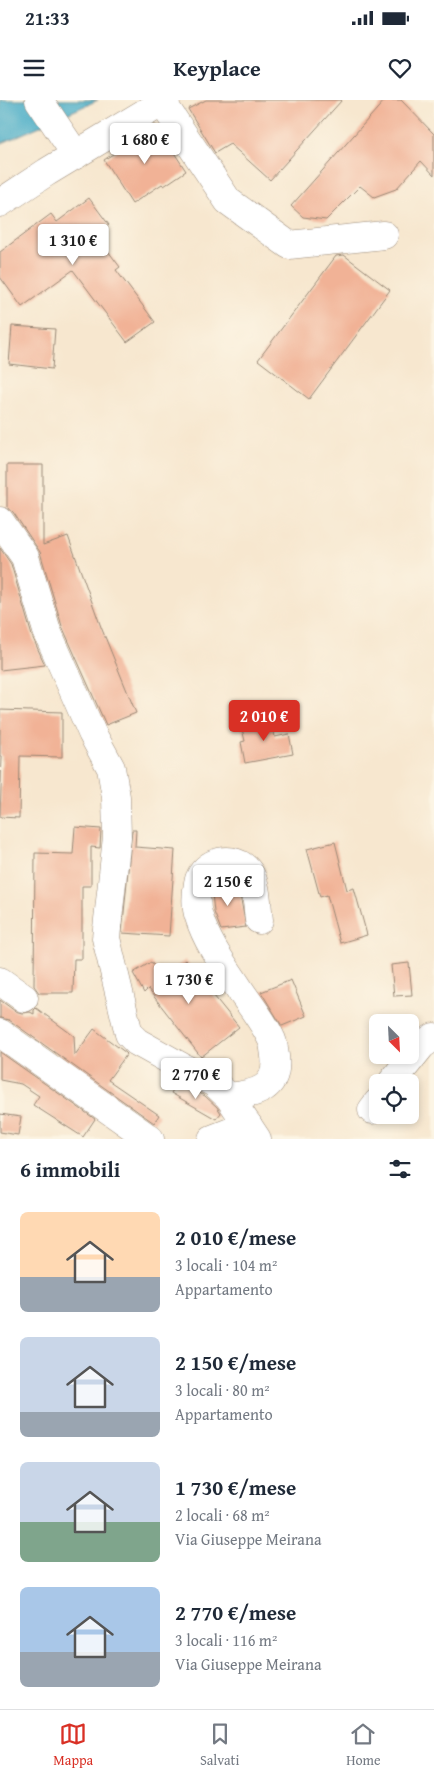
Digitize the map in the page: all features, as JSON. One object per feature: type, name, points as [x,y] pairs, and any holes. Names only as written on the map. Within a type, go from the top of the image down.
[{"type":"street","points":[[39,100],[76,155]]},
{"type":"street","points":[[0,203],[164,101],[228,201],[289,245],[384,235]]},
{"type":"street","points":[[0,521],[26,557],[47,631],[92,733],[111,768],[116,798],[117,837],[106,938],[130,1034],[137,1042],[214,1083],[229,1097],[252,1132],[212,1139]]},
{"type":"street","points":[[229,1097],[243,1095],[264,1088],[274,1078],[276,1062],[271,1038],[226,968],[198,916],[196,895],[198,880],[203,870],[211,864],[224,862],[236,863],[248,870],[253,881],[259,920]]},
{"type":"street","points":[[0,981],[24,998]]},
{"type":"street","points":[[0,1033],[150,1139]]},
{"type":"street","points":[[398,1074],[422,1045],[434,1037]]},
{"type":"water","points":[[0,100],[98,100],[0,144]]},
{"type":"building","points":[[206,100],[342,100],[270,180],[230,144],[215,153],[188,109]]},
{"type":"building","points":[[385,100],[401,100],[434,134],[434,175],[421,161],[396,189],[374,197],[360,186],[326,220],[303,217],[291,206]]},
{"type":"building","points":[[156,125],[186,171],[132,204],[104,160]]},
{"type":"building","points":[[89,198],[109,225],[96,235],[120,267],[116,270],[155,322],[127,342],[73,270],[22,307],[0,277],[0,252],[51,214],[57,222]]},
{"type":"building","points":[[344,255],[390,290],[309,399],[258,360],[336,256]]},
{"type":"building","points":[[12,326],[55,329],[52,369],[9,364]]},
{"type":"building","points":[[7,465],[43,465],[43,545],[68,536],[101,627],[136,713],[106,725],[62,626],[40,552],[13,512],[7,507]]},
{"type":"building","points":[[0,548],[11,564],[32,636],[45,665],[0,670]]},
{"type":"building","points":[[0,710],[62,712],[62,757],[20,756],[19,818],[0,817],[2,756],[0,756]]},
{"type":"building","points":[[271,719],[275,737],[289,734],[293,754],[245,763],[241,742],[245,741],[241,725]]},
{"type":"building","points":[[75,827],[101,829],[100,848],[91,847],[91,886],[82,886],[82,959],[74,959],[73,993],[39,993],[34,986],[35,853],[73,854]]},
{"type":"building","points":[[132,830],[136,830],[135,847],[175,850],[169,936],[122,933]]},
{"type":"building","points":[[335,842],[347,890],[354,888],[367,935],[340,943],[327,895],[320,897],[307,849]]},
{"type":"building","points":[[238,884],[246,927],[221,930],[214,912],[213,887]]},
{"type":"building","points":[[185,960],[239,1027],[201,1057],[148,989],[144,993],[133,973],[151,962],[163,978]]},
{"type":"building","points":[[409,963],[412,995],[394,996],[391,965]]},
{"type":"building","points":[[291,980],[306,1016],[282,1026],[261,992]]},
{"type":"building","points":[[0,1000],[15,1011],[22,1013],[30,1012],[34,1014],[36,1008],[74,1036],[75,1055],[94,1029],[126,1053],[108,1080],[159,1115],[154,1123],[9,1020],[0,1018]]},
{"type":"building","points":[[0,1052],[95,1119],[83,1137],[33,1105],[39,1096],[21,1084],[0,1080]]},
{"type":"building","points":[[178,1082],[205,1096],[217,1107],[221,1113],[216,1119],[171,1093]]},
{"type":"building","points":[[0,1114],[21,1117],[18,1135],[0,1132]]}]
